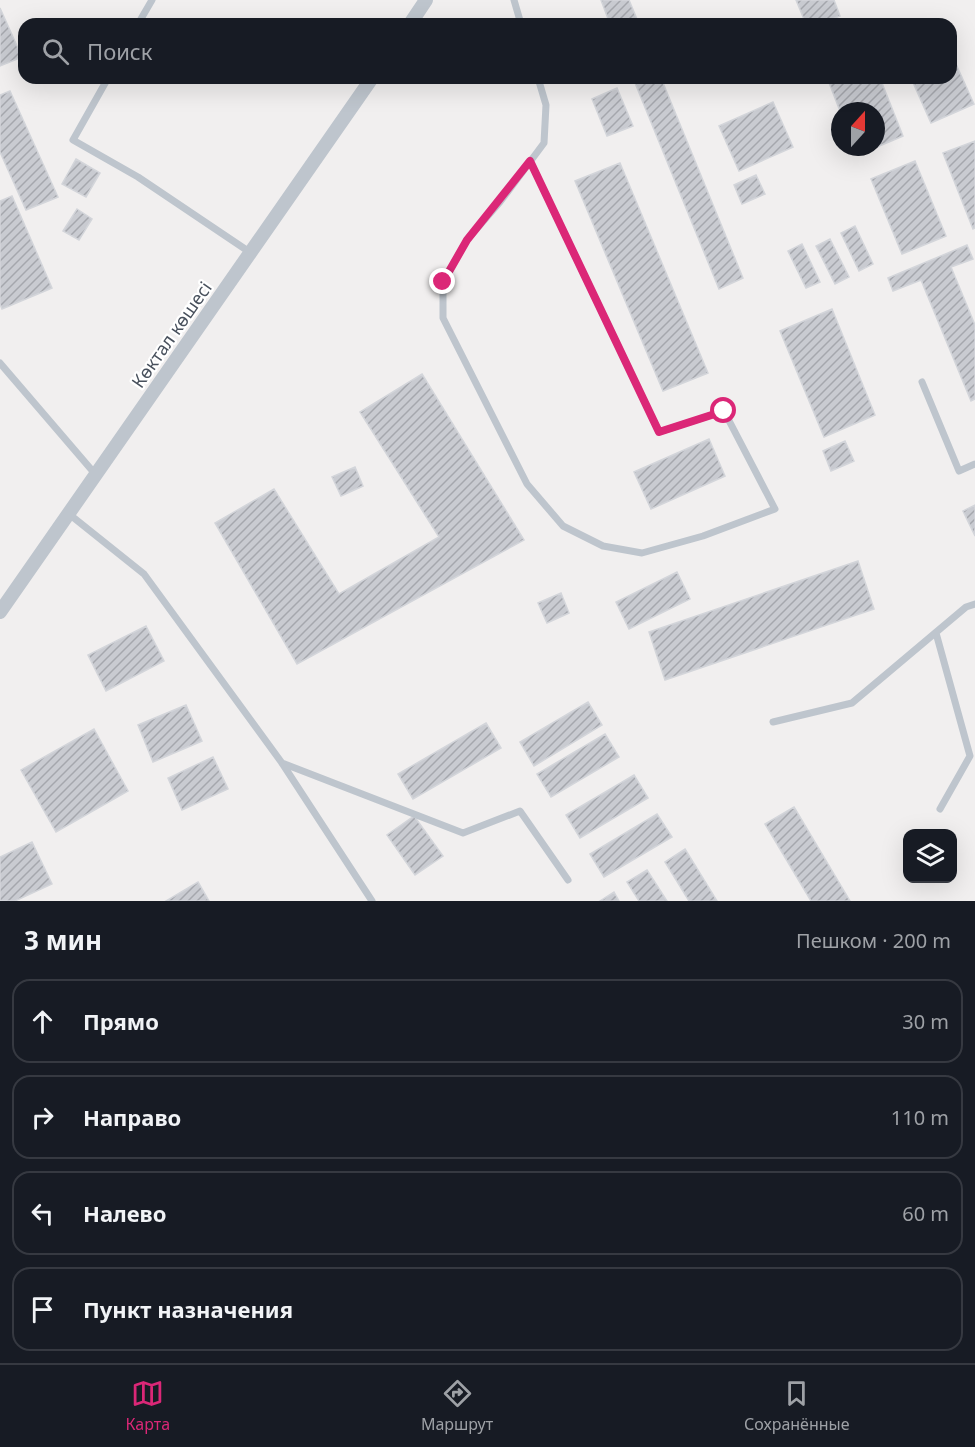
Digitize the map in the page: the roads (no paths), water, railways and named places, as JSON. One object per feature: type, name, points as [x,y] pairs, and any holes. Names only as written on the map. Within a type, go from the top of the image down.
[{"type":"street","points":[[414,18],[426,0]]},
{"type":"street","name":"Көктал көшесі","points":[[0,612],[368,84]]},
{"type":"lane","points":[[142,18],[152,0]]},
{"type":"lane","points":[[514,0],[519,18]]},
{"type":"lane","points":[[105,84],[73,140],[138,177],[251,253]]},
{"type":"lane","points":[[530,161],[659,432],[724,411],[775,509],[703,536],[642,553],[603,546],[563,526],[527,484],[443,318],[443,282],[467,240],[544,143],[546,105],[540,84]]},
{"type":"lane","points":[[0,363],[96,475]]},
{"type":"lane","points":[[922,382],[959,471],[975,464]]},
{"type":"lane","points":[[69,514],[144,574],[282,764],[372,901]]},
{"type":"lane","points":[[773,722],[852,703],[966,607],[975,604]]},
{"type":"lane","points":[[936,633],[970,756],[940,809]]},
{"type":"lane","points":[[282,764],[463,832],[520,811],[568,880]]}]
